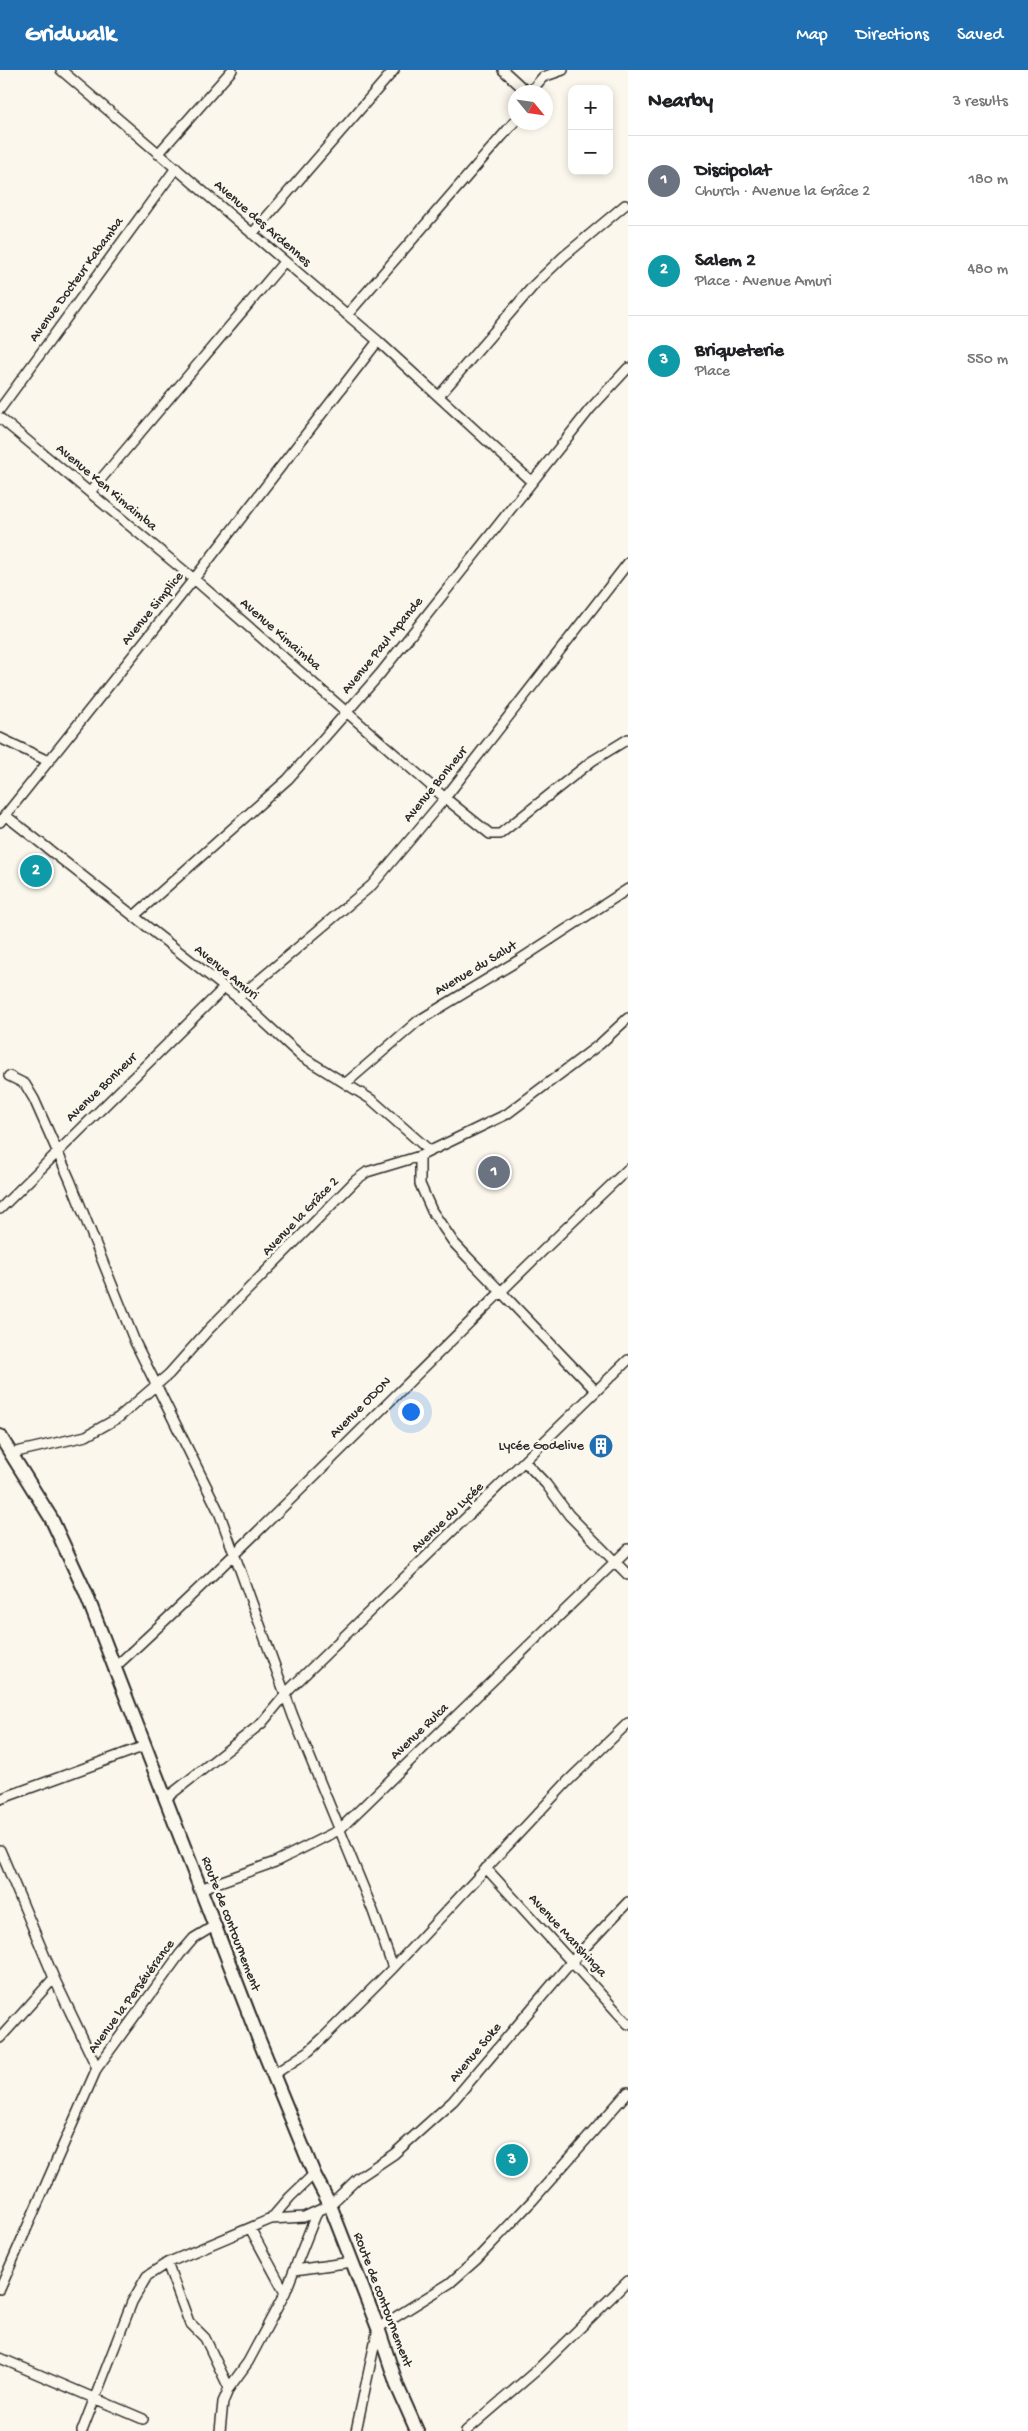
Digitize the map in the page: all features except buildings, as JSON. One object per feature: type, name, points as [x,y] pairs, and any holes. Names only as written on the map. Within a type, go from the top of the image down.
[{"type":"street","name":"Avenue des Ardennes","points":[[62,70],[378,341],[532,482]]},
{"type":"street","points":[[158,154],[232,70]]},
{"type":"street","points":[[252,234],[394,70]]},
{"type":"street","points":[[503,70],[521,85]]},
{"type":"street","points":[[536,85],[543,77],[563,70]]},
{"type":"street","points":[[347,315],[508,129]]},
{"type":"street","name":"Avenue Docteur Kabamba","points":[[0,409],[176,168]]},
{"type":"street","points":[[439,396],[534,286],[563,257],[626,205]]},
{"type":"street","points":[[90,492],[284,262]]},
{"type":"street","name":"Avenue Simplice","points":[[3,818],[194,579],[378,341]]},
{"type":"street","name":"Avenue Paul Mpande","points":[[134,916],[288,779],[380,674],[590,409],[628,368]]},
{"type":"street","name":"Avenue Ken Kimaimba","points":[[0,418],[194,579]]},
{"type":"street","name":"Avenue Bonheur","points":[[238,998],[372,884],[445,798],[628,563]]},
{"type":"street","name":"Avenue Kimaimba","points":[[194,579],[445,798],[495,836],[592,761],[628,739]]},
{"type":"street","points":[[0,738],[48,762]]},
{"type":"street","name":"Avenue Amuri","points":[[3,818],[134,916],[238,998],[301,1056],[346,1083],[390,1115],[430,1151]]},
{"type":"street","name":"Avenue du Salut","points":[[346,1083],[418,1021],[519,960],[628,889]]},
{"type":"street","name":"Avenue Bonheur","points":[[0,1208],[224,988]]},
{"type":"street","name":"Avenue la Grâce 2","points":[[12,1453],[86,1436],[118,1418],[169,1374],[209,1329],[356,1180],[373,1170],[420,1156],[507,1114],[600,1044],[628,1018]]},
{"type":"street","points":[[9,1076],[25,1084],[57,1151],[135,1342],[155,1386],[219,1512],[286,1695],[394,1968]]},
{"type":"street","points":[[420,1156],[420,1184],[432,1211],[454,1243],[596,1391]]},
{"type":"street","name":"Avenue ODON","points":[[114,1668],[234,1554],[500,1291],[628,1169]]},
{"type":"street","name":"Avenue du Lycée","points":[[165,1799],[262,1723],[286,1695],[628,1360]]},
{"type":"street","name":"Route de contournement","points":[[0,1436],[52,1518],[85,1591],[214,1926],[314,2174],[330,2205],[378,2328],[398,2388],[417,2431]]},
{"type":"street","points":[[525,1462],[546,1484],[569,1515],[628,1575]]},
{"type":"street","name":"Avenue Rulca","points":[[200,1889],[274,1862],[339,1830],[628,1549]]},
{"type":"street","points":[[273,2075],[309,2050],[394,1968],[568,1781],[628,1723]]},
{"type":"street","points":[[0,1799],[145,1746]]},
{"type":"street","points":[[0,1850],[54,1978],[97,2068]]},
{"type":"street","name":"Avenue Manshinga","points":[[486,1868],[572,1960],[628,2024]]},
{"type":"street","name":"Avenue Soke","points":[[271,2219],[304,2216],[317,2212],[330,2205],[358,2178],[394,2154],[453,2100],[572,1960],[628,1902]]},
{"type":"street","name":"Avenue la Persévérance","points":[[0,2289],[97,2068],[180,1954],[194,1938],[214,1926]]},
{"type":"street","points":[[0,2038],[54,1978]]},
{"type":"street","points":[[356,2431],[378,2328],[450,2283],[476,2260],[532,2201],[628,2092]]},
{"type":"street","points":[[82,2431],[137,2288],[147,2276],[167,2263],[271,2219],[314,2174]]},
{"type":"street","points":[[220,2431],[223,2402],[229,2388],[248,2362],[286,2294],[317,2212]]},
{"type":"street","points":[[250,2228],[286,2294]]},
{"type":"street","points":[[295,2270],[352,2262]]},
{"type":"street","points":[[167,2263],[189,2322],[205,2338],[229,2388]]},
{"type":"street","points":[[466,2431],[537,2370],[628,2281]]},
{"type":"street","points":[[0,2358],[143,2419]]},
{"type":"place","name":"Salem 2","points":[[36,871]]},
{"type":"place","name":"Discipolat","points":[[494,1172]]},
{"type":"place","name":"Lycée Godelive","points":[[601,1446]]},
{"type":"place","name":"Briqueterie","points":[[512,2160]]}]
